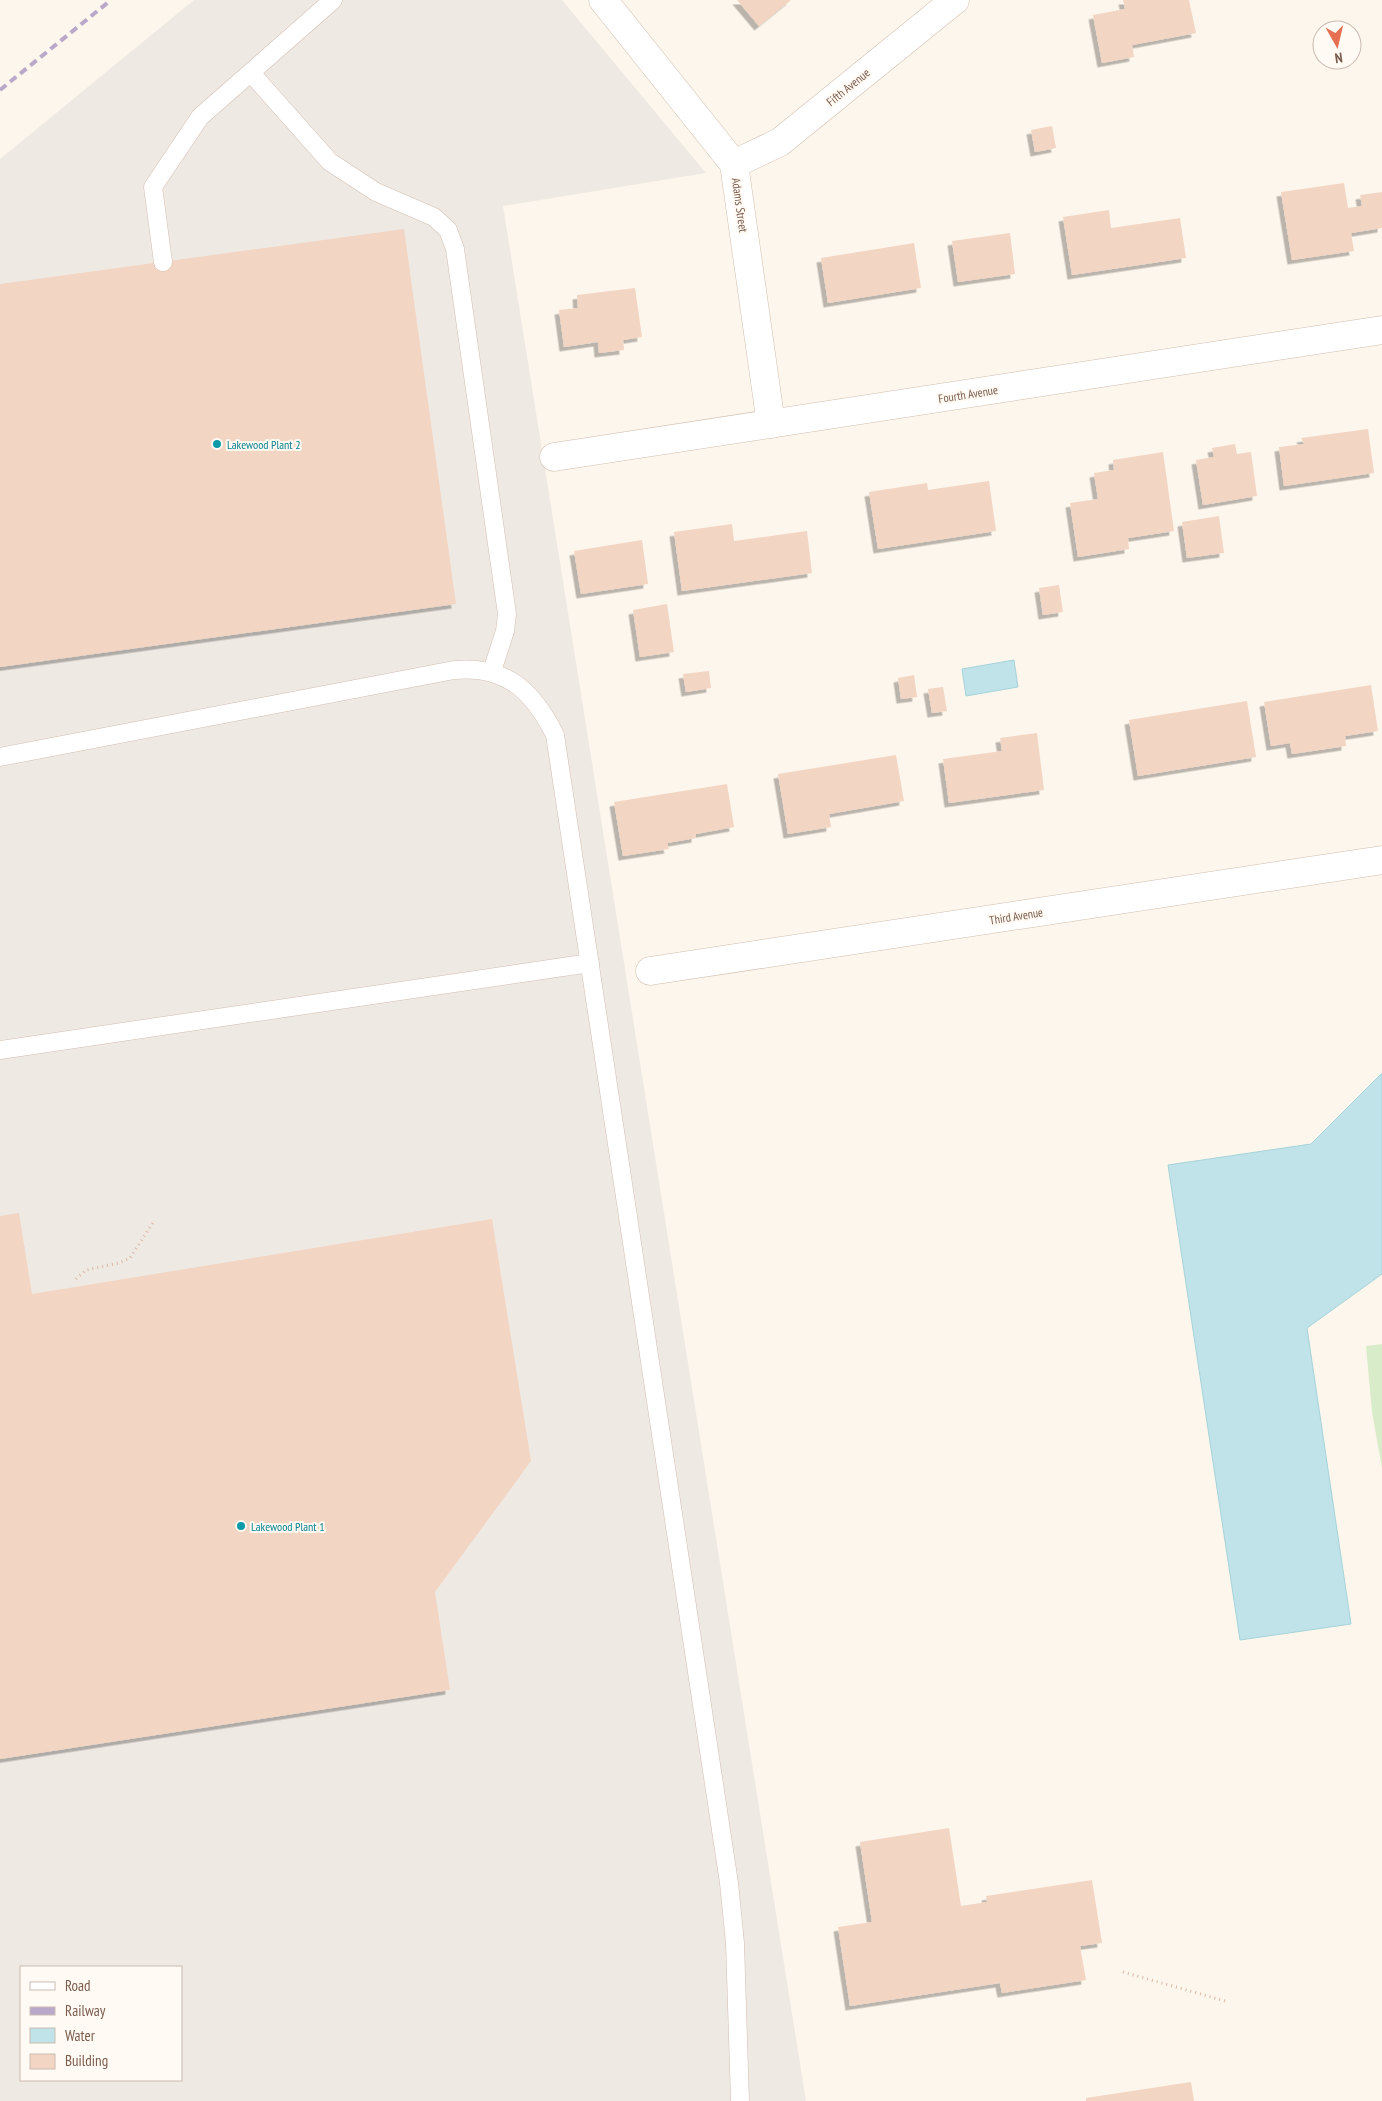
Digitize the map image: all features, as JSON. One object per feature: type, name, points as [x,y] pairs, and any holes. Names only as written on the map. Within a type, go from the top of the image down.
[{"type":"street","name":"Adams Street","points":[[603,0],[734,164],[772,424]]},
{"type":"street","name":"Fifth Avenue","points":[[734,164],[780,142],[955,0]]},
{"type":"street","name":"Fourth Avenue","points":[[554,457],[1382,330]]},
{"type":"street","name":"Third Avenue","points":[[650,972],[1382,860]]},
{"type":"lane","points":[[164,262],[153,186],[200,117],[333,0]]},
{"type":"lane","points":[[251,73],[330,162],[376,192],[434,217],[448,230],[455,249],[507,614],[505,631],[492,671]]},
{"type":"lane","points":[[0,757],[454,670],[473,668],[492,671],[515,684],[531,697],[544,713],[555,735],[729,1883],[735,1943],[740,2101]]},
{"type":"lane","points":[[0,1050],[590,963]]},
{"type":"path","points":[[76,1279],[86,1270],[119,1263],[130,1258],[154,1221]]},
{"type":"path","points":[[1123,1972],[1225,2001]]},
{"type":"shaded area","points":[[194,0],[562,0],[706,173],[503,206],[806,2101],[0,2101],[0,159]]},
{"type":"green space","points":[[1382,1344],[1382,1468],[1372,1412],[1366,1346]]},
{"type":"water","points":[[1014,660],[1018,687],[966,696],[962,669]]},
{"type":"water","points":[[1382,1073],[1382,1274],[1307,1328],[1351,1624],[1240,1640],[1168,1165],[1311,1144]]},
{"type":"building","points":[[737,0],[791,0],[759,26]]},
{"type":"building","points":[[1123,0],[1189,0],[1196,33],[1132,45],[1134,57],[1102,63],[1093,15],[1125,9]]},
{"type":"building","points":[[1052,126],[1056,148],[1035,152],[1031,130]]},
{"type":"building","points":[[1344,183],[1348,208],[1362,206],[1360,195],[1382,192],[1382,228],[1351,233],[1354,251],[1292,260],[1281,192]]},
{"type":"building","points":[[1109,210],[1111,228],[1180,218],[1186,258],[1072,275],[1063,217]]},
{"type":"building","name":"Lakewood Plant 2","points":[[404,229],[456,604],[0,667],[0,284]]},
{"type":"building","points":[[1010,233],[1015,274],[958,282],[952,241]]},
{"type":"building","points":[[914,243],[921,288],[828,303],[821,258]]},
{"type":"building","points":[[635,288],[642,337],[623,340],[624,350],[599,353],[598,342],[564,347],[559,310],[578,308],[577,295]]},
{"type":"building","points":[[1368,429],[1374,473],[1284,486],[1279,447],[1304,444],[1301,438]]},
{"type":"building","points":[[1235,444],[1237,454],[1251,452],[1257,496],[1203,505],[1196,460],[1214,457],[1212,448]]},
{"type":"building","points":[[1163,452],[1174,531],[1128,538],[1129,549],[1078,557],[1070,503],[1098,499],[1094,473],[1114,470],[1113,460]]},
{"type":"building","points":[[989,481],[996,531],[878,549],[869,492],[927,483],[928,490]]},
{"type":"building","points":[[1219,516],[1224,553],[1187,558],[1182,522]]},
{"type":"building","points":[[732,524],[734,541],[807,531],[812,573],[682,591],[674,532]]},
{"type":"building","points":[[642,540],[648,584],[581,594],[574,551]]},
{"type":"building","points":[[1059,585],[1063,612],[1043,615],[1039,588]]},
{"type":"building","points":[[667,604],[674,652],[640,657],[633,610]]},
{"type":"building","points":[[709,671],[711,688],[686,692],[683,674]]},
{"type":"building","points":[[914,675],[917,697],[901,699],[898,678]]},
{"type":"building","points":[[1371,685],[1378,731],[1345,736],[1346,746],[1292,754],[1290,743],[1271,746],[1264,702]]},
{"type":"building","points":[[943,687],[947,711],[932,713],[928,689]]},
{"type":"building","points":[[1247,701],[1256,757],[1138,776],[1129,720]]},
{"type":"building","points":[[1037,733],[1044,790],[949,803],[943,759],[1002,751],[1000,738]]},
{"type":"building","points":[[896,755],[904,801],[829,814],[831,827],[788,834],[778,774]]},
{"type":"building","points":[[727,784],[734,827],[696,834],[696,838],[667,843],[669,849],[623,856],[614,802]]},
{"type":"building","name":"Lakewood Plant 1","points":[[19,1213],[32,1294],[492,1219],[531,1461],[435,1592],[450,1690],[0,1759],[0,1216]]},
{"type":"building","points":[[949,1828],[961,1906],[987,1902],[986,1896],[1092,1880],[1102,1943],[1080,1946],[1086,1980],[1002,1993],[1000,1983],[850,2006],[838,1927],[872,1922],[860,1842]]},
{"type":"building","points":[[1191,2082],[1194,2101],[1086,2101],[1086,2098]]},
{"type":"railway","points":[[0,90],[111,0]]},
{"type":"place","name":"Lakewood Plant 2","points":[[217,444]]},
{"type":"place","name":"Lakewood Plant 1","points":[[241,1526]]}]
